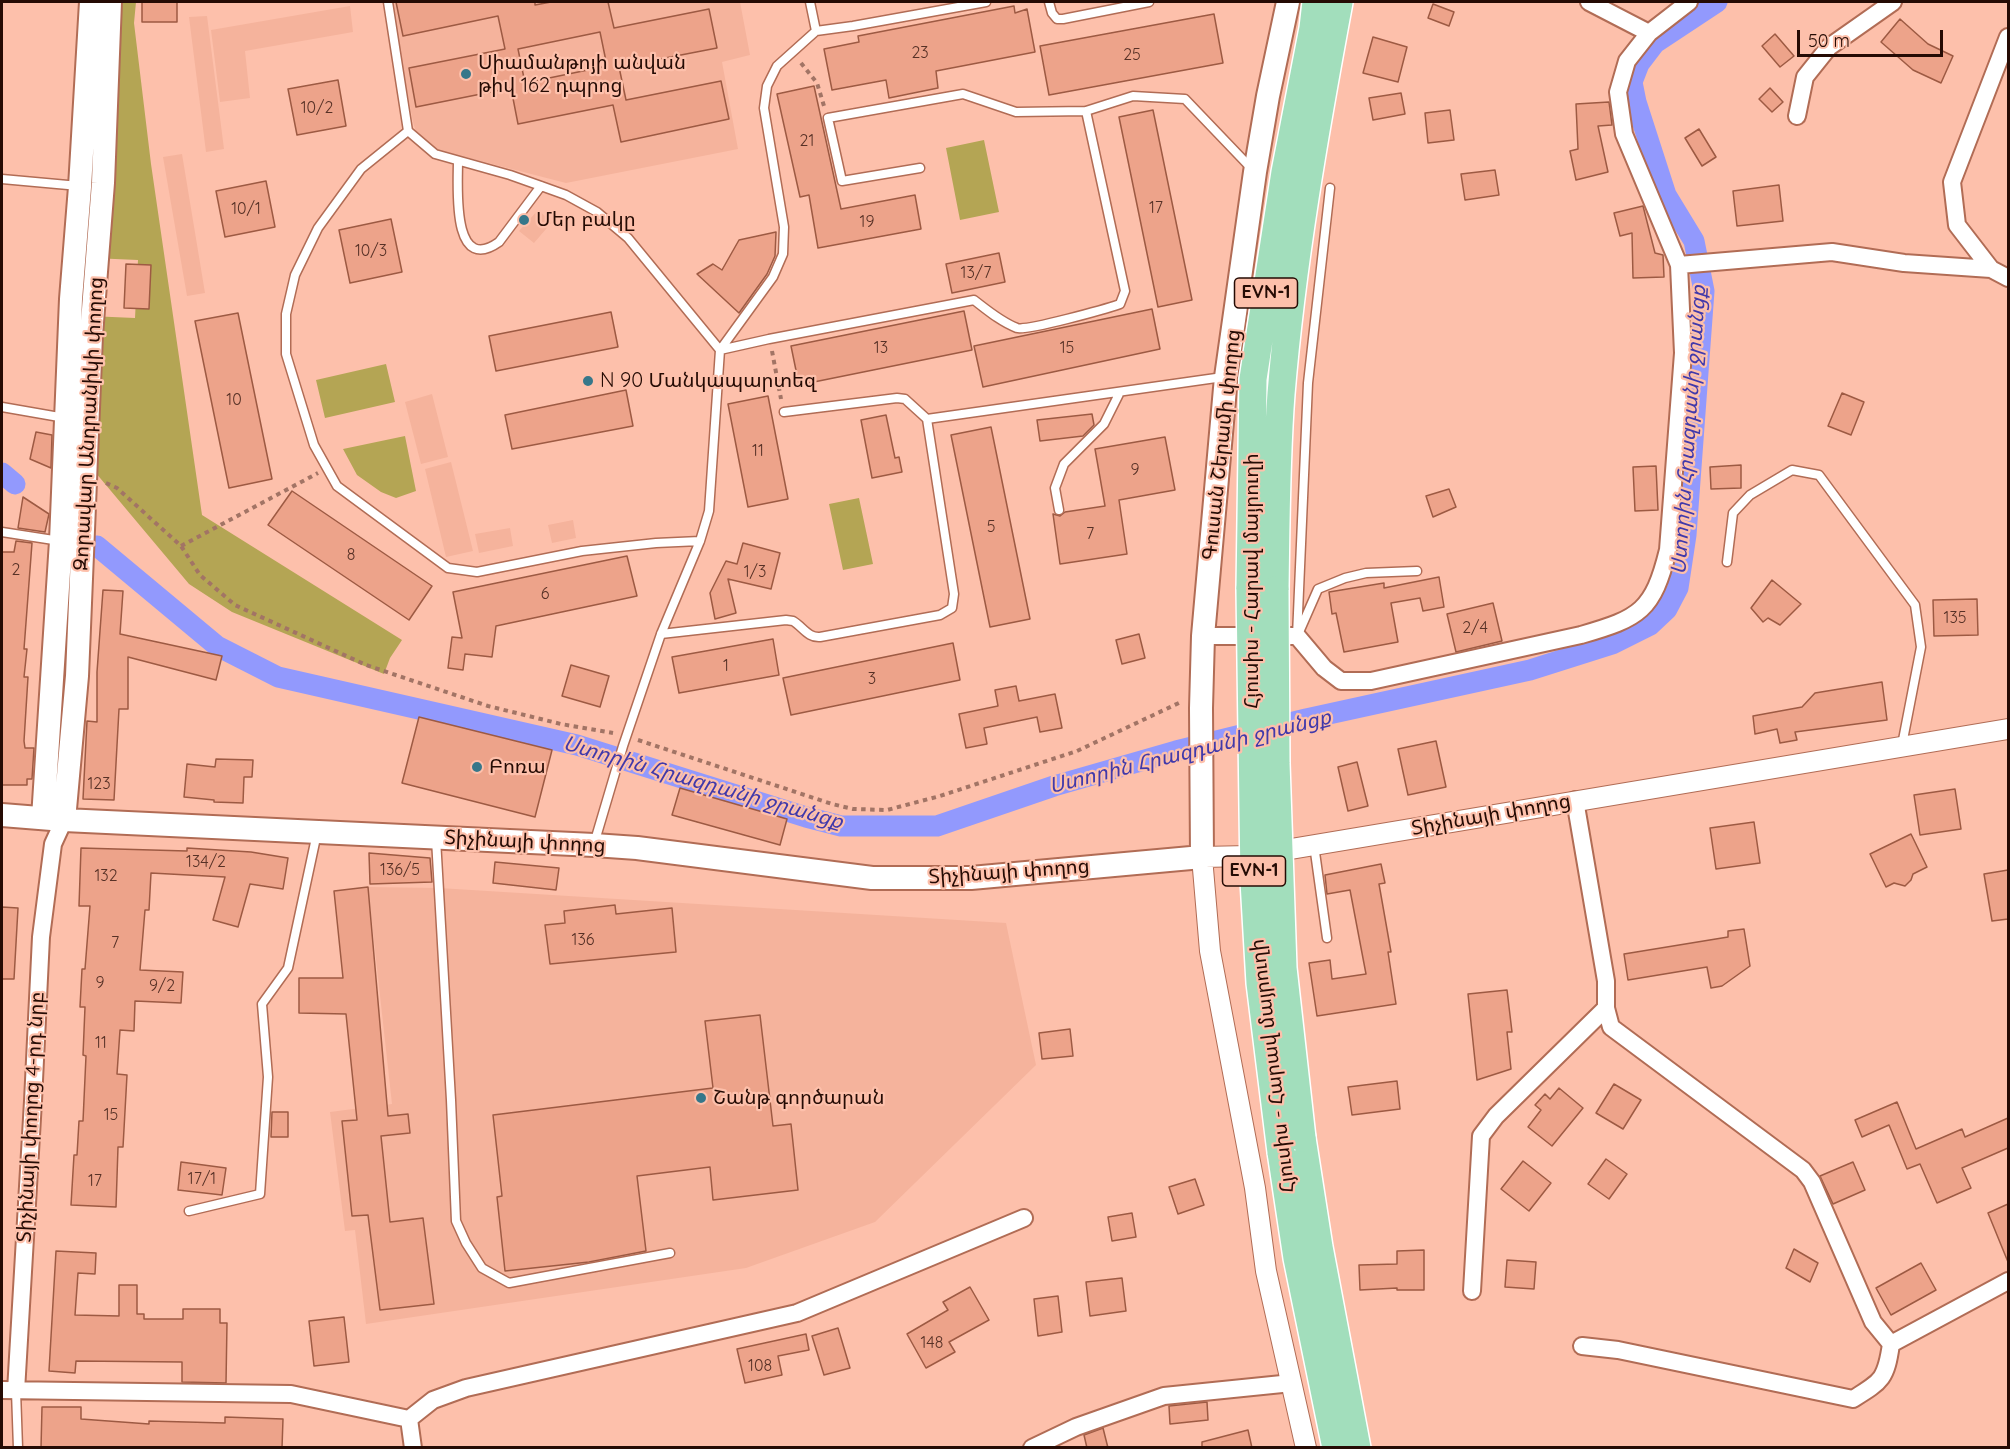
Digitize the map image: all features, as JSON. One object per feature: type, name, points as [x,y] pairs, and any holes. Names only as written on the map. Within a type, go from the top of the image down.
[{"type":"highway","name":"Հյուսիս - Հարավ մայրուղի","points":[[1316,2],[1285,172],[1253,380],[1262,589],[1255,892],[1261,994],[1291,1145],[1319,1247],[1357,1448]]},
{"type":"highway","name":"Հյուսիս - Հարավ մայրուղի","points":[[1262,589],[1277,459],[1281,391],[1313,143],[1339,2]]},
{"type":"highway","name":"Հյուսիս - Հարավ մայրուղի","points":[[1291,1145],[1296,1258],[1336,1448]]},
{"type":"main road","name":"Զորավար Անդրանիկի փողոց","points":[[54,819],[77,676],[67,418],[71,299],[91,2]]},
{"type":"main road","name":"Զորավար Անդրանիկի փողոց","points":[[72,549],[84,478],[89,424],[91,335],[103,183],[110,2]]},
{"type":"main road","name":"Գուսան Շերամի փողոց","points":[[1202,857],[1200,782],[1203,636],[1226,377],[1268,96],[1288,2]]},
{"type":"main road","name":"Տիչինայի փողոց","points":[[2,815],[317,833],[594,844],[872,878],[971,878],[1202,857]]},
{"type":"street","points":[[1589,2],[1649,33]]},
{"type":"street","points":[[1203,636],[1297,636],[1324,668],[1341,681],[1371,681],[1614,626],[1638,614],[1652,596],[1662,574],[1668,550],[1683,353],[1684,264],[1624,134],[1618,92],[1627,61],[1649,33],[1689,2]]},
{"type":"street","points":[[1797,116],[1805,77],[1829,47],[1893,2]]},
{"type":"street","points":[[1991,269],[1958,225],[1952,182],[2008,37]]},
{"type":"street","points":[[1684,264],[1832,252],[1904,263],[1991,269],[2008,278]]},
{"type":"street","name":"Տիչինայի փողոց","points":[[1202,857],[1249,856],[2008,729]]},
{"type":"street","points":[[1575,800],[1606,981],[1606,1008],[1611,1027],[1803,1170],[1812,1182],[1873,1322],[1891,1344],[1888,1368],[1879,1383],[1853,1399],[1618,1350],[1582,1346]]},
{"type":"street","name":"Զորավար Անդրանիկի փողոց","points":[[53,844],[54,819]]},
{"type":"street","name":"Տիչինայի փողոց 4-րդ նրբ","points":[[9,1390],[33,1101],[40,937],[53,844]]},
{"type":"street","points":[[1202,857],[1210,951],[1255,1188],[1266,1271],[1306,1448]]},
{"type":"street","points":[[1472,1291],[1481,1136],[1496,1116],[1606,1008]]},
{"type":"street","points":[[409,1419],[433,1400],[466,1388],[797,1312],[1024,1218]]},
{"type":"street","points":[[1891,1344],[2008,1281]]},
{"type":"street","points":[[1032,1448],[1076,1427],[1164,1396],[1292,1383]]},
{"type":"street","points":[[9,1390],[291,1394],[409,1419]]},
{"type":"street","points":[[409,1419],[412,1448]]},
{"type":"lane","points":[[388,2],[408,131],[435,154],[541,186],[566,195],[597,212],[628,238],[720,350]]},
{"type":"lane","points":[[810,2],[816,31]]},
{"type":"lane","points":[[594,844],[623,746],[662,634],[700,541],[709,511],[720,350],[773,277],[783,254],[784,227],[764,108],[767,87],[777,66],[816,31],[986,2]]},
{"type":"lane","points":[[1049,2],[1052,13],[1057,19],[1063,20],[1149,2]]},
{"type":"lane","points":[[920,168],[842,181],[828,118],[963,94],[1016,112],[1086,111],[1133,96],[1185,99],[1256,172]]},
{"type":"lane","points":[[720,350],[974,300],[999,319],[1019,329],[1102,311],[1120,304],[1125,291],[1086,111]]},
{"type":"lane","points":[[408,131],[361,169],[318,228],[295,275],[286,314],[286,354],[314,445],[337,486],[448,568],[477,572],[582,551],[700,541]]},
{"type":"lane","points":[[458,161],[459,216],[463,237],[474,248],[491,248],[499,242],[541,186]]},
{"type":"lane","points":[[2,179],[80,187],[103,183]]},
{"type":"lane","points":[[1297,636],[1308,383],[1330,188]]},
{"type":"lane","points":[[927,419],[1226,377]]},
{"type":"lane","points":[[1059,510],[1055,488],[1064,464],[1104,424],[1120,392]]},
{"type":"lane","points":[[662,634],[786,620],[793,621],[808,635],[820,637],[940,615],[952,608],[954,594],[927,419],[905,399],[897,398],[784,412]]},
{"type":"lane","points":[[2,407],[89,424]]},
{"type":"lane","points":[[1726,562],[1732,513],[1750,495],[1792,470],[1819,475],[1915,605],[1922,647],[1902,746]]},
{"type":"lane","points":[[2,532],[72,549]]},
{"type":"lane","points":[[1297,636],[1318,589],[1345,578],[1366,573],[1417,572]]},
{"type":"lane","points":[[189,1211],[260,1194],[268,1077],[262,1004],[288,968],[317,833]]},
{"type":"lane","points":[[436,838],[456,1221],[466,1243],[482,1268],[509,1283],[670,1253]]},
{"type":"lane","points":[[1314,845],[1327,938]]},
{"type":"lane","points":[[9,1390],[18,1448]]},
{"type":"path","points":[[792,51],[817,83],[828,118]]},
{"type":"path","points":[[769,339],[784,412]]},
{"type":"path","points":[[181,546],[326,469]]},
{"type":"path","points":[[84,478],[102,481],[117,488],[181,546],[200,575],[235,605],[366,665],[488,706],[561,724],[627,736],[853,809],[887,810],[940,796],[1077,751],[1201,700]]},
{"type":"shaded area","points":[[106,2],[136,2],[134,23],[151,164],[202,515],[402,640],[390,658],[384,674],[232,612],[189,584],[90,466],[89,316],[135,318],[138,260],[92,258]]},
{"type":"shaded area","points":[[390,2],[740,2],[750,55],[722,62],[738,149],[566,183],[426,145],[417,135],[413,122]]},
{"type":"shaded area","points":[[350,6],[353,32],[245,51],[250,98],[220,102],[211,30]]},
{"type":"shaded area","points":[[207,16],[224,149],[206,152],[189,17]]},
{"type":"shaded area","points":[[984,140],[999,212],[960,220],[946,148]]},
{"type":"shaded area","points":[[182,154],[205,293],[187,296],[163,157]]},
{"type":"shaded area","points":[[538,210],[552,222],[534,243],[519,231]]},
{"type":"shaded area","points":[[386,364],[395,402],[325,418],[316,380]]},
{"type":"shaded area","points":[[432,394],[448,457],[421,464],[405,402]]},
{"type":"shaded area","points":[[405,436],[416,491],[396,498],[381,492],[357,475],[343,449]]},
{"type":"shaded area","points":[[451,462],[473,551],[446,557],[425,469]]},
{"type":"shaded area","points":[[859,498],[873,564],[843,570],[829,504]]},
{"type":"shaded area","points":[[573,520],[576,538],[552,543],[548,525]]},
{"type":"shaded area","points":[[510,528],[513,546],[479,553],[475,534]]},
{"type":"shaded area","points":[[368,887],[439,888],[1006,923],[1036,1065],[875,1222],[746,1268],[366,1324],[355,1230],[345,1231],[330,1112],[392,1104]]},
{"type":"building","points":[[142,2],[177,2],[177,22],[142,22]]},
{"type":"building","name":"Սիամանթոյի անվան թիվ 162 դպրոց","points":[[396,2],[535,2],[535,5],[551,2],[608,2],[614,28],[709,9],[717,48],[619,67],[626,100],[721,81],[729,119],[621,142],[613,105],[518,124],[511,88],[416,107],[409,68],[505,49],[498,16],[403,36]],"holes":[[[600,32],[607,66],[525,83],[518,49]]]},
{"type":"building","points":[[1433,4],[1454,12],[1449,26],[1428,18]]},
{"type":"building","points":[[1014,6],[1015,13],[1027,9],[1035,52],[936,71],[938,88],[889,98],[886,80],[832,90],[824,49],[859,42],[858,36]]},
{"type":"building","points":[[1214,14],[1223,63],[1049,95],[1040,46]]},
{"type":"building","points":[[1900,19],[1928,44],[1953,56],[1941,83],[1913,70],[1881,42]]},
{"type":"building","points":[[1775,34],[1794,56],[1780,67],[1762,46]]},
{"type":"building","points":[[1373,37],[1407,47],[1398,82],[1363,73]]},
{"type":"building","points":[[338,80],[346,126],[297,135],[288,89]]},
{"type":"building","points":[[814,86],[841,209],[915,195],[921,229],[818,248],[809,195],[800,197],[777,94]]},
{"type":"building","points":[[1770,88],[1783,102],[1772,112],[1759,99]]},
{"type":"building","points":[[1401,93],[1405,114],[1373,120],[1369,98]]},
{"type":"building","points":[[1609,102],[1612,125],[1598,126],[1608,172],[1576,180],[1570,151],[1578,149],[1576,104]]},
{"type":"building","points":[[1153,110],[1192,300],[1158,307],[1119,117]]},
{"type":"building","points":[[1450,110],[1454,140],[1428,143],[1425,113]]},
{"type":"building","points":[[1699,129],[1716,157],[1702,166],[1685,138]]},
{"type":"building","points":[[1495,170],[1499,195],[1465,200],[1461,174]]},
{"type":"building","points":[[266,181],[275,227],[225,237],[216,191]]},
{"type":"building","points":[[1779,185],[1783,221],[1737,226],[1733,191]]},
{"type":"building","points":[[1643,206],[1655,253],[1663,255],[1664,277],[1633,278],[1632,233],[1620,236],[1614,213]]},
{"type":"building","points":[[391,219],[402,272],[350,283],[339,230]]},
{"type":"building","points":[[776,232],[775,256],[767,274],[739,313],[697,274],[713,264],[722,270],[739,240]]},
{"type":"building","points":[[999,253],[1005,282],[952,293],[946,264]]},
{"type":"building","points":[[126,264],[151,265],[149,309],[124,308]]},
{"type":"building","points":[[1152,309],[1160,349],[983,387],[974,346]]},
{"type":"building","points":[[964,311],[972,350],[799,385],[791,346]]},
{"type":"building","points":[[611,312],[618,347],[496,371],[489,336]]},
{"type":"building","points":[[238,313],[272,479],[229,488],[195,321]]},
{"type":"building","points":[[626,390],[633,426],[512,449],[505,415]]},
{"type":"building","points":[[1842,393],[1864,402],[1851,435],[1828,426]]},
{"type":"building","points":[[768,396],[788,499],[748,507],[728,404]]},
{"type":"building","points":[[1092,414],[1094,425],[1083,436],[1040,441],[1037,420]]},
{"type":"building","points":[[886,415],[895,458],[899,457],[902,472],[872,478],[861,420]]},
{"type":"building","points":[[991,427],[1030,619],[990,627],[951,435]]},
{"type":"building","points":[[36,432],[52,435],[51,468],[30,459]]},
{"type":"building","points":[[1165,437],[1175,490],[1119,500],[1127,554],[1060,564],[1053,514],[1060,516],[1065,512],[1105,506],[1095,449]]},
{"type":"building","points":[[1741,465],[1741,488],[1711,489],[1710,467]]},
{"type":"building","points":[[1656,466],[1658,510],[1635,511],[1633,467]]},
{"type":"building","points":[[1449,489],[1456,507],[1433,517],[1426,496]]},
{"type":"building","points":[[292,491],[432,586],[409,620],[268,525]]},
{"type":"building","points":[[23,497],[49,514],[45,532],[18,528]]},
{"type":"building","points":[[16,541],[32,543],[24,649],[27,649],[24,677],[28,677],[24,741],[25,748],[34,748],[32,779],[27,779],[27,785],[2,785],[2,552],[14,552]]},
{"type":"building","points":[[743,543],[780,553],[771,589],[728,579],[736,613],[715,619],[710,593],[726,561],[737,564]]},
{"type":"building","points":[[627,556],[637,596],[496,626],[492,657],[465,654],[463,670],[448,668],[452,637],[462,638],[453,592]]},
{"type":"building","points":[[1439,577],[1444,607],[1423,611],[1420,598],[1391,603],[1398,642],[1344,652],[1336,613],[1332,614],[1329,592],[1384,583],[1384,588]]},
{"type":"building","points":[[1772,580],[1801,604],[1780,625],[1768,618],[1763,622],[1751,608]]},
{"type":"building","points":[[103,590],[123,591],[120,634],[222,656],[216,680],[128,657],[128,709],[119,709],[114,800],[83,799],[87,721],[97,722],[97,672]]},
{"type":"building","points":[[1977,599],[1978,635],[1934,636],[1933,600]]},
{"type":"building","points":[[1493,603],[1502,641],[1456,652],[1447,614]]},
{"type":"building","points":[[1139,634],[1145,658],[1122,664],[1116,640]]},
{"type":"building","points":[[773,639],[779,675],[679,693],[672,657]]},
{"type":"building","points":[[953,643],[960,680],[791,715],[783,678]]},
{"type":"building","points":[[571,665],[609,676],[600,707],[562,696]]},
{"type":"building","points":[[1882,682],[1887,720],[1795,732],[1797,740],[1780,743],[1777,729],[1755,734],[1753,716],[1802,707],[1815,693]]},
{"type":"building","points":[[1016,686],[1019,701],[1055,694],[1062,728],[1040,732],[1037,717],[984,728],[987,744],[966,748],[959,714],[998,706],[995,690]]},
{"type":"building","name":"Բոռա","points":[[419,717],[552,750],[535,817],[402,783]]},
{"type":"building","points":[[1436,741],[1446,787],[1408,795],[1398,749]]},
{"type":"building","points":[[216,759],[253,760],[252,777],[244,777],[243,803],[214,802],[214,800],[184,797],[187,764],[215,767]]},
{"type":"building","points":[[1357,762],[1368,806],[1348,811],[1338,767]]},
{"type":"building","points":[[680,788],[787,819],[780,845],[672,815]]},
{"type":"building","points":[[1955,789],[1961,829],[1920,835],[1914,795]]},
{"type":"building","points":[[1754,822],[1760,863],[1716,869],[1710,828]]},
{"type":"building","points":[[1911,834],[1927,867],[1913,874],[1905,886],[1894,883],[1886,887],[1870,854]]},
{"type":"building","points":[[81,848],[187,851],[187,848],[251,852],[288,858],[283,889],[250,884],[238,927],[213,920],[225,877],[151,873],[149,910],[145,910],[140,970],[183,972],[181,1003],[135,1001],[134,1031],[120,1030],[117,1074],[127,1075],[123,1147],[118,1147],[116,1207],[71,1205],[74,1155],[77,1155],[79,1121],[83,1121],[86,1056],[83,1055],[85,1007],[80,1007],[90,906],[79,906]]},
{"type":"building","points":[[369,853],[430,858],[432,882],[370,884]]},
{"type":"building","points":[[495,862],[559,868],[556,890],[493,883]]},
{"type":"building","points":[[1381,864],[1385,883],[1379,884],[1391,952],[1388,952],[1396,1004],[1317,1016],[1309,963],[1330,960],[1332,979],[1366,974],[1350,890],[1327,894],[1325,875]]},
{"type":"building","points":[[2008,870],[2008,919],[1992,921],[1984,874]]},
{"type":"building","points":[[368,887],[388,1116],[408,1114],[410,1133],[381,1136],[390,1222],[423,1218],[434,1304],[380,1310],[368,1215],[352,1216],[342,1121],[357,1120],[346,1014],[299,1013],[299,978],[343,978],[334,891]]},
{"type":"building","points":[[615,905],[616,914],[672,908],[676,952],[550,964],[545,925],[565,923],[564,911]]},
{"type":"building","points":[[2,907],[18,908],[14,979],[2,979]]},
{"type":"building","points":[[1744,929],[1750,966],[1722,986],[1711,988],[1707,967],[1628,980],[1624,954],[1728,937],[1728,931]]},
{"type":"building","points":[[1507,990],[1512,1032],[1507,1032],[1511,1069],[1477,1080],[1468,994]]},
{"type":"building","points":[[760,1015],[773,1126],[791,1124],[798,1190],[713,1200],[710,1167],[637,1176],[646,1251],[589,1262],[505,1271],[497,1197],[502,1196],[493,1115],[713,1088],[705,1021]]},
{"type":"building","points":[[1070,1029],[1073,1056],[1042,1059],[1039,1033]]},
{"type":"building","points":[[1397,1081],[1400,1109],[1352,1115],[1348,1087]]},
{"type":"building","points":[[1614,1084],[1641,1100],[1623,1129],[1596,1113]]},
{"type":"building","points":[[1559,1088],[1583,1108],[1552,1146],[1528,1127],[1541,1110],[1535,1105],[1545,1094],[1550,1099]]},
{"type":"building","points":[[1897,1102],[1916,1149],[1962,1129],[1965,1137],[2008,1118],[2008,1148],[1962,1168],[1971,1188],[1937,1203],[1920,1164],[1907,1169],[1889,1125],[1862,1137],[1855,1120]]},
{"type":"building","points":[[272,1112],[288,1112],[288,1137],[271,1137]]},
{"type":"building","points":[[1606,1159],[1627,1174],[1609,1199],[1588,1184]]},
{"type":"building","points":[[1523,1161],[1551,1183],[1529,1211],[1501,1189]]},
{"type":"building","points":[[181,1162],[226,1168],[222,1195],[178,1190]]},
{"type":"building","points":[[1853,1162],[1865,1190],[1833,1204],[1820,1176]]},
{"type":"building","points":[[1195,1179],[1204,1205],[1178,1214],[1169,1187]]},
{"type":"building","points":[[2008,1204],[2008,1262],[1988,1213]]},
{"type":"building","points":[[1132,1213],[1136,1237],[1112,1241],[1108,1217]]},
{"type":"building","points":[[1794,1249],[1818,1263],[1810,1282],[1786,1268]]},
{"type":"building","points":[[1424,1250],[1424,1290],[1397,1290],[1397,1288],[1360,1290],[1359,1265],[1397,1264],[1397,1251]]},
{"type":"building","points":[[56,1251],[96,1253],[95,1274],[78,1273],[75,1315],[119,1316],[119,1285],[137,1285],[137,1314],[144,1314],[144,1319],[183,1319],[183,1309],[220,1309],[220,1323],[227,1323],[226,1383],[182,1382],[182,1362],[76,1361],[75,1373],[49,1371]]},
{"type":"building","points":[[1507,1260],[1536,1262],[1534,1289],[1505,1287]]},
{"type":"building","points":[[1921,1263],[1936,1290],[1891,1315],[1876,1288]]},
{"type":"building","points":[[1122,1278],[1126,1311],[1090,1316],[1086,1282]]},
{"type":"building","points":[[970,1287],[989,1320],[949,1342],[955,1352],[926,1368],[907,1334],[948,1310],[943,1302]]},
{"type":"building","points":[[1058,1296],[1062,1332],[1038,1336],[1034,1299]]},
{"type":"building","points":[[344,1317],[349,1362],[314,1366],[309,1321]]},
{"type":"building","points":[[838,1328],[850,1368],[824,1375],[812,1336]]},
{"type":"building","points":[[806,1334],[809,1350],[778,1356],[782,1375],[745,1383],[737,1349]]},
{"type":"building","points":[[1207,1402],[1208,1420],[1170,1424],[1169,1406]]},
{"type":"building","points":[[42,1407],[81,1407],[81,1419],[149,1424],[149,1421],[225,1423],[225,1417],[283,1419],[282,1448],[41,1448]]},
{"type":"building","points":[[1103,1428],[1108,1448],[1087,1448],[1084,1435]]},
{"type":"building","points":[[1248,1430],[1252,1448],[1202,1448],[1202,1442]]},
{"type":"waterway","name":"Ստորին Հրազդանի ջրանցք","points":[[97,546],[217,646],[278,677],[577,745],[841,826],[937,826],[1054,786],[1176,751],[1306,719],[1530,670],[1612,644],[1650,625],[1667,609],[1678,588],[1686,535],[1704,291],[1694,241],[1666,195],[1636,102],[1632,82],[1639,64],[1655,43],[1717,2]]},
{"type":"waterway","name":"Ստորին Հրազդանի ջրանցք","points":[[2,473],[15,484]]},
{"type":"place","name":"Սիամանթոյի անվան թիվ 162 դպրոց","points":[[466,74]]},
{"type":"place","name":"Մեր բակը","points":[[524,220]]},
{"type":"place","name":"N 90 Մանկապարտեզ","points":[[588,381]]},
{"type":"place","name":"Բոռա","points":[[477,767]]},
{"type":"place","name":"Շանթ գործարան","points":[[701,1098]]}]
